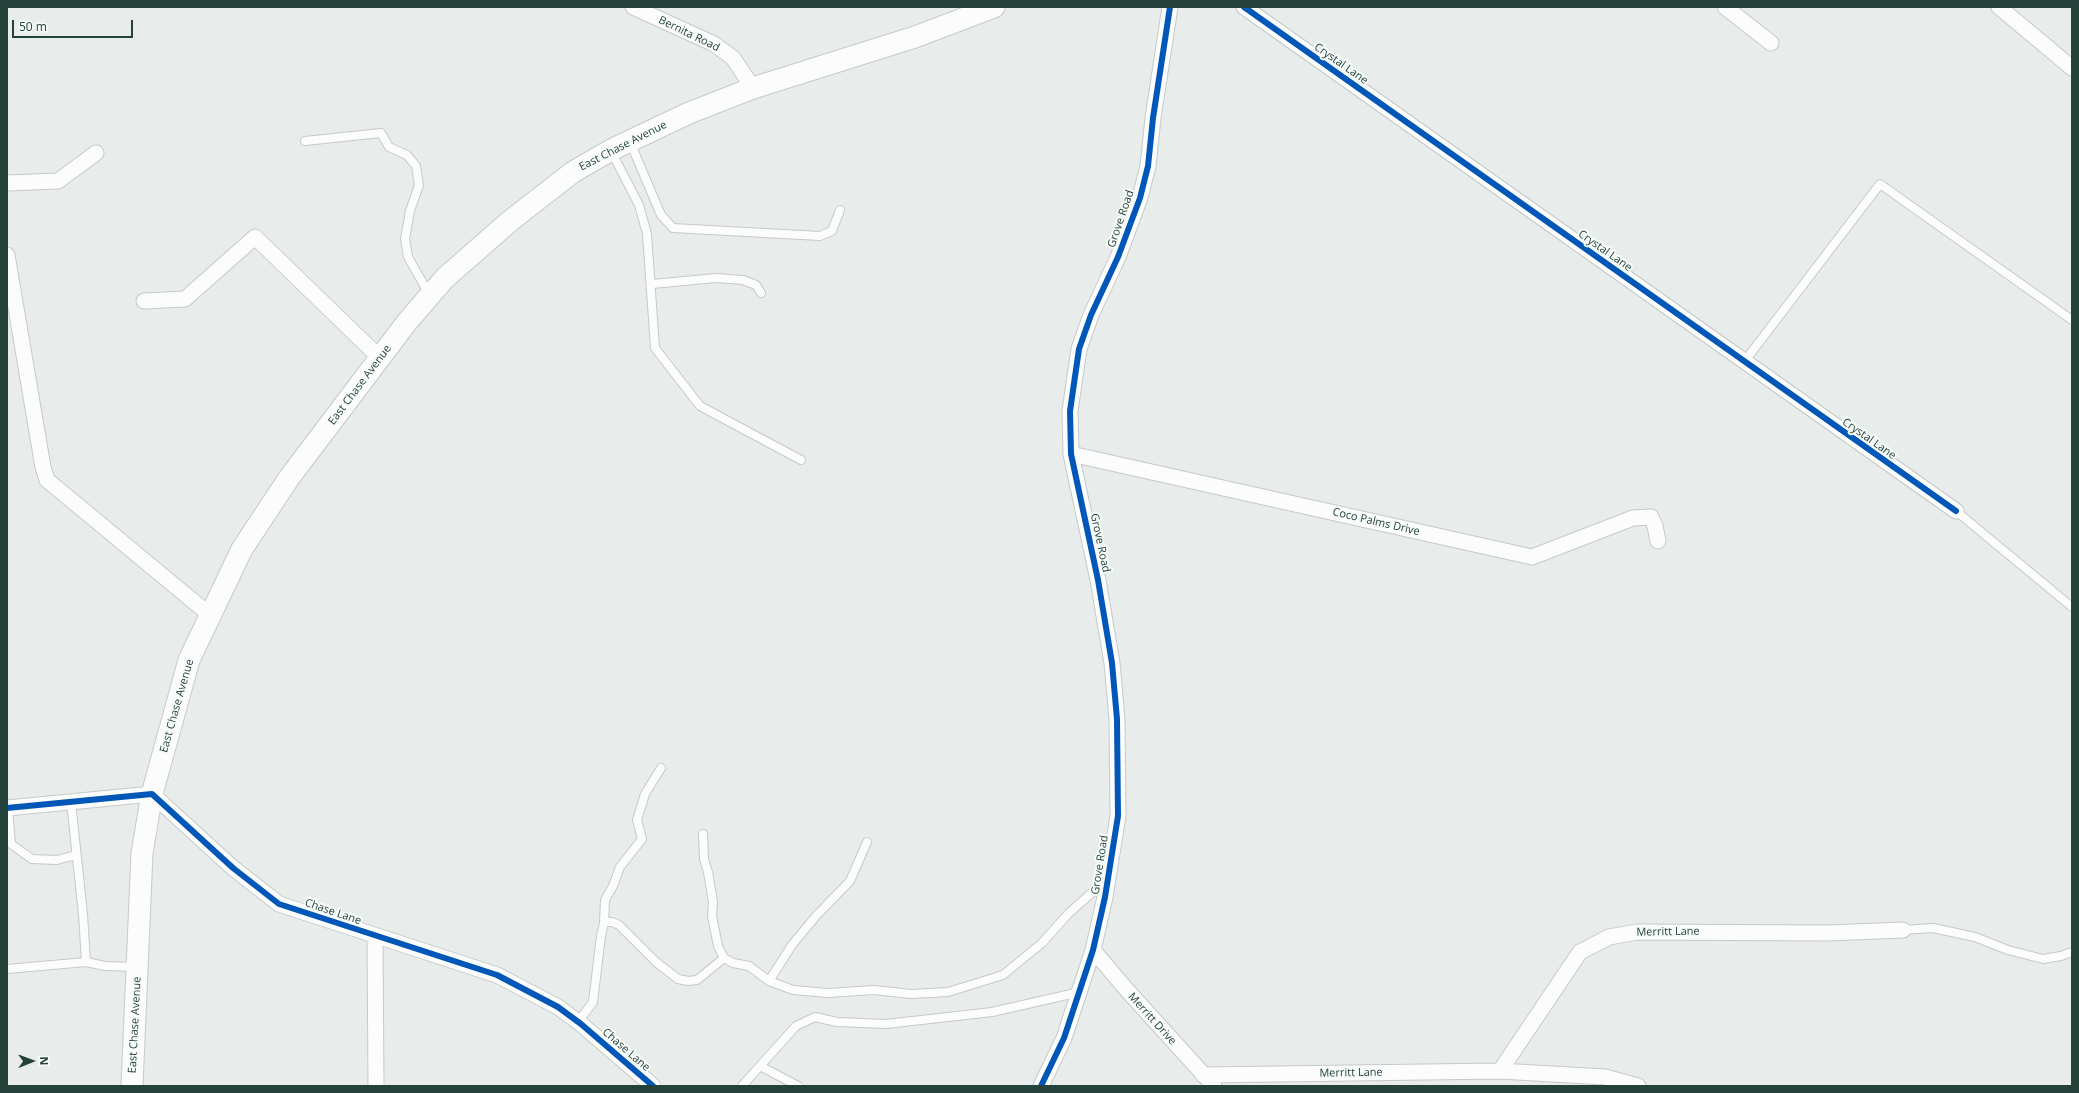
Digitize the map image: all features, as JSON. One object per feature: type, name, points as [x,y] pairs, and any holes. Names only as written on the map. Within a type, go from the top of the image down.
[{"type":"main road","name":"East Chase Avenue","points":[[132,1086],[142,860],[152,794],[189,660],[242,550],[289,478],[430,295],[445,278],[510,221],[572,172],[630,140],[689,113],[753,88],[915,37],[994,7]]},
{"type":"street","name":"Bernita Road","points":[[633,7],[714,44],[733,58],[753,88]]},
{"type":"street","name":"Grove Road","points":[[1041,1086],[1064,1038],[1093,950],[1105,896],[1118,816],[1116,719],[1112,663],[1098,580],[1071,454],[1070,411],[1079,348],[1118,257],[1140,198],[1148,166],[1153,118],[1170,7]]},
{"type":"street","name":"Crystal Lane","points":[[1244,7],[1956,511]]},
{"type":"street","points":[[1725,7],[1771,43]]},
{"type":"street","points":[[1999,7],[2072,68]]},
{"type":"street","points":[[7,183],[58,181],[96,153]]},
{"type":"street","points":[[144,301],[185,299],[255,237],[380,358]]},
{"type":"street","points":[[7,255],[43,467],[47,480],[210,615]]},
{"type":"street","name":"Coco Palms Drive","points":[[1071,454],[1532,557],[1633,518],[1651,517],[1655,526],[1658,541]]},
{"type":"street","points":[[7,808],[152,794]]},
{"type":"street","name":"Chase Lane","points":[[152,794],[233,868],[279,904],[497,975],[558,1007],[654,1086]]},
{"type":"street","name":"Merritt Lane","points":[[1500,1071],[1580,952],[1609,937],[1637,932],[1828,933],[1903,930]]},
{"type":"street","points":[[375,936],[376,1086]]},
{"type":"street","name":"Merritt Drive","points":[[1093,950],[1214,1086]]},
{"type":"street","name":"Merritt Lane","points":[[1203,1075],[1500,1071],[1605,1077],[1638,1086]]},
{"type":"lane","points":[[305,141],[381,133],[389,147],[407,155],[416,166],[419,185],[410,211],[405,239],[408,257],[430,295]]},
{"type":"lane","points":[[630,140],[661,216],[673,228],[820,236],[832,231],[840,210]]},
{"type":"lane","points":[[611,150],[639,205],[647,234],[652,284],[655,348],[700,406],[801,460]]},
{"type":"lane","points":[[1744,362],[1880,184],[2072,320]]},
{"type":"lane","points":[[652,284],[716,278],[743,280],[756,285],[761,293]]},
{"type":"lane","points":[[1956,511],[2072,607]]},
{"type":"lane","points":[[578,1022],[593,1002],[604,923],[605,900],[613,886],[620,867],[642,839],[637,820],[645,794],[661,768]]},
{"type":"lane","points":[[71,802],[76,856],[84,914],[86,962]]},
{"type":"lane","points":[[7,808],[11,844],[32,859],[57,860],[76,856]]},
{"type":"lane","points":[[703,834],[704,859],[712,894],[712,916],[718,946],[724,958],[749,966],[769,981],[793,990],[828,993],[874,990],[911,994],[948,992],[1002,976],[1042,943],[1068,914],[1107,879]]},
{"type":"lane","points":[[769,981],[802,934],[850,881],[867,842]]},
{"type":"lane","points":[[604,923],[612,922],[619,925],[656,962],[678,979],[688,981],[697,980],[724,958]]},
{"type":"lane","points":[[1903,930],[1933,928],[1975,936],[2008,950],[2043,959],[2061,956],[2072,952]]},
{"type":"lane","points":[[7,968],[86,962],[105,966],[137,966]]},
{"type":"lane","points":[[742,1086],[796,1026],[815,1017],[837,1022],[886,1024],[992,1012],[1080,992]]},
{"type":"lane","points":[[760,1066],[798,1086]]},
{"type":"cycle path","points":[[1041,1086],[1064,1038],[1093,950],[1105,897],[1118,816],[1117,719],[1112,663],[1098,580],[1071,454],[1070,411],[1079,349],[1091,315],[1118,257],[1140,198],[1148,166],[1153,118],[1170,7]]},
{"type":"cycle path","points":[[1244,7],[1956,511]]},
{"type":"cycle path","points":[[7,808],[152,794],[233,868],[279,904],[497,975],[558,1007],[581,1024],[653,1086]]}]
